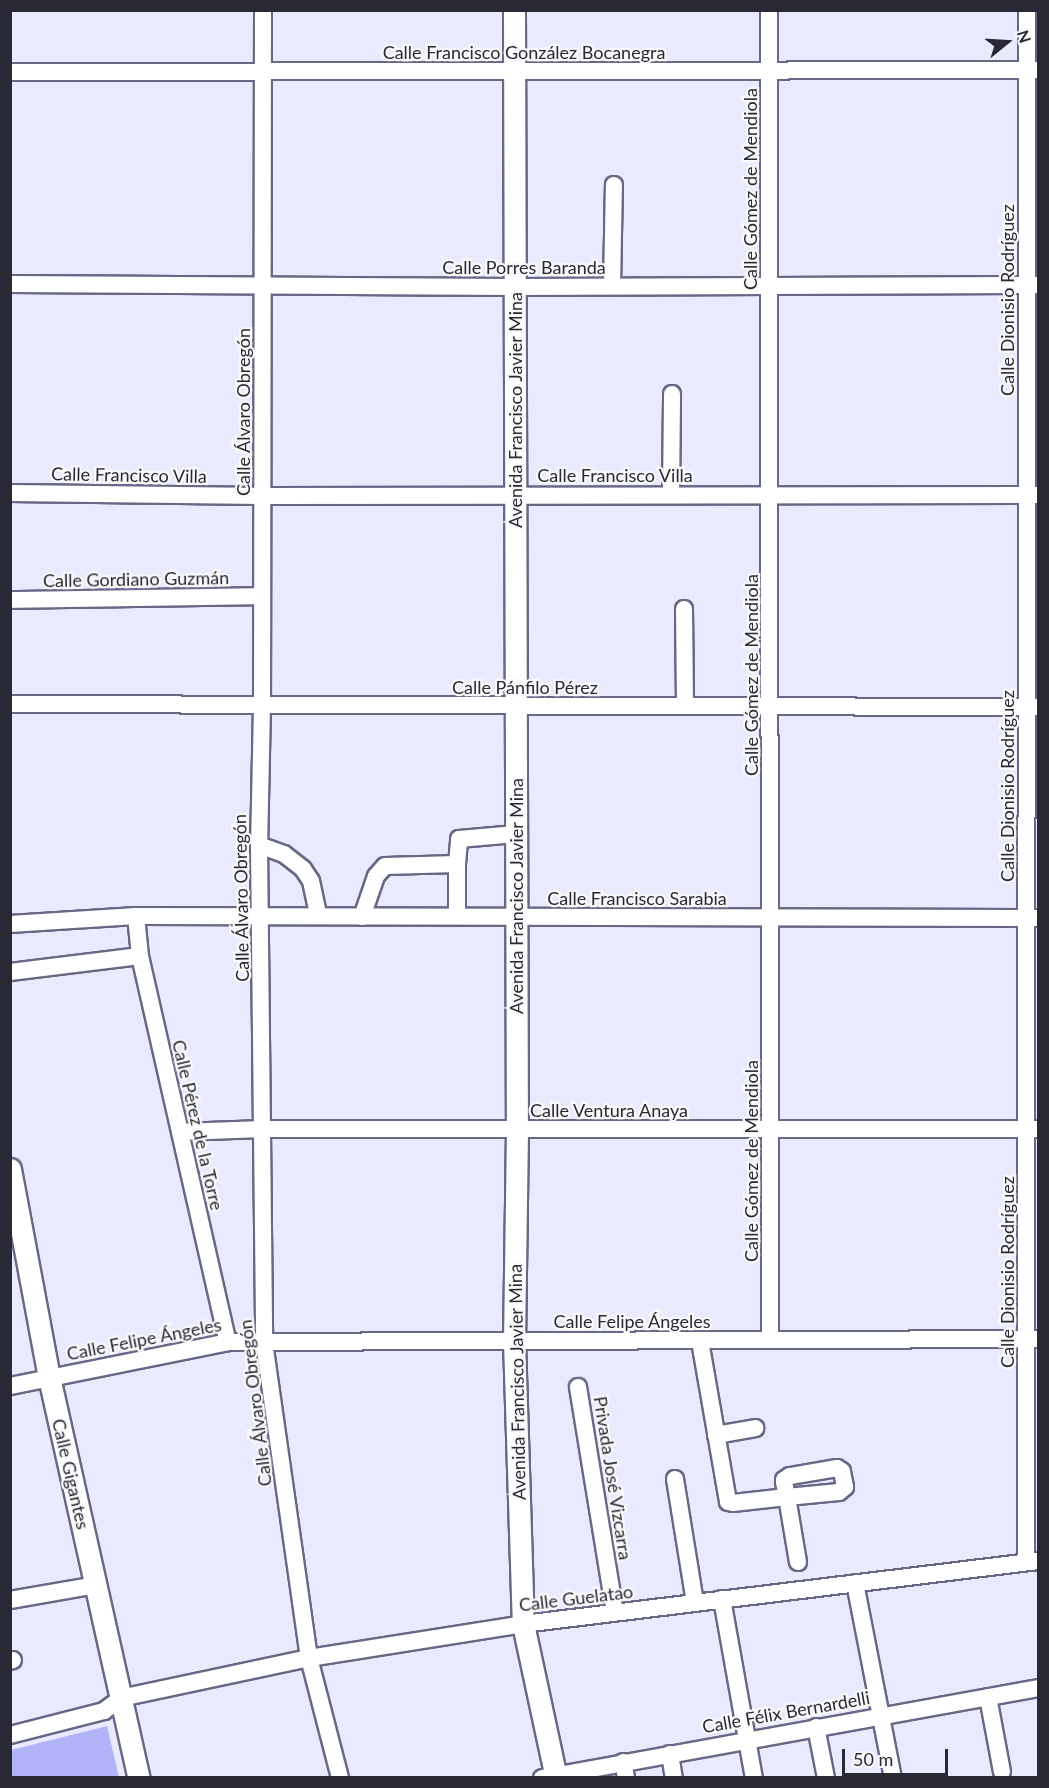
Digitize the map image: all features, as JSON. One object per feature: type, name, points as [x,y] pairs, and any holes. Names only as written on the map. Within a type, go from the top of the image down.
[{"type":"main road","name":"Avenida Francisco Javier Mina","points":[[514,10],[517,1129],[514,1341],[523,1623],[551,1777]]},
{"type":"main road","name":"Calle Gigantes","points":[[10,1169],[49,1377],[139,1778]]},
{"type":"street","name":"Calle Álvaro Obregón","points":[[262,10],[264,72],[262,706],[259,845],[264,1342],[309,1658],[340,1778]]},
{"type":"street","name":"Calle Gómez de Mendiola","points":[[769,10],[770,1340]]},
{"type":"street","name":"Calle Dionisio Rodríguez","points":[[1027,10],[1033,70],[1032,1561]]},
{"type":"street","name":"Calle Francisco González Bocanegra","points":[[10,72],[1033,70]]},
{"type":"street","points":[[612,286],[614,185]]},
{"type":"street","name":"Calle Porres Baranda","points":[[10,284],[515,287],[770,284],[1033,285]]},
{"type":"street","points":[[671,495],[672,394]]},
{"type":"street","name":"Calle Francisco Villa","points":[[10,493],[262,496],[1032,495]]},
{"type":"street","name":"Calle Gordiano Guzmán","points":[[10,600],[262,596]]},
{"type":"street","points":[[684,609],[685,706]]},
{"type":"street","name":"Calle Pánfilo Pérez","points":[[10,704],[1032,707]]},
{"type":"street","points":[[457,916],[459,839],[516,834]]},
{"type":"street","points":[[259,845],[284,854],[303,869],[312,881],[318,915]]},
{"type":"street","points":[[362,917],[376,876],[385,866],[457,864]]},
{"type":"street","name":"Calle Francisco Sarabia","points":[[15,923],[136,916],[318,915],[362,917],[1032,918]]},
{"type":"street","name":"Calle Pérez de la Torre","points":[[136,916],[140,956],[228,1342]]},
{"type":"street","points":[[10,972],[140,956]]},
{"type":"street","name":"Calle Ventura Anaya","points":[[180,1132],[263,1129],[1032,1129]]},
{"type":"street","name":"Calle Felipe Ángeles","points":[[10,1386],[228,1342],[1032,1339]]},
{"type":"street","points":[[699,1341],[728,1502],[787,1497],[798,1562]]},
{"type":"street","name":"Privada José Vizcarra","points":[[578,1387],[615,1612]]},
{"type":"street","points":[[716,1435],[755,1428]]},
{"type":"street","points":[[675,1479],[695,1602]]},
{"type":"street","name":"Calle Guelatao","points":[[10,1735],[104,1711],[121,1698],[309,1658],[523,1623],[1032,1561]]},
{"type":"street","points":[[855,1583],[893,1778]]},
{"type":"street","points":[[10,1600],[96,1585]]},
{"type":"street","points":[[722,1599],[754,1778]]},
{"type":"street","name":"Calle Félix Bernardelli","points":[[551,1777],[625,1770],[670,1754],[1038,1688]]},
{"type":"street","points":[[988,1697],[1002,1772]]},
{"type":"street","points":[[816,1727],[826,1778]]},
{"type":"street","points":[[670,1754],[674,1778]]},
{"type":"shaded area","points":[[107,1726],[119,1777],[11,1777],[11,1750]]}]
